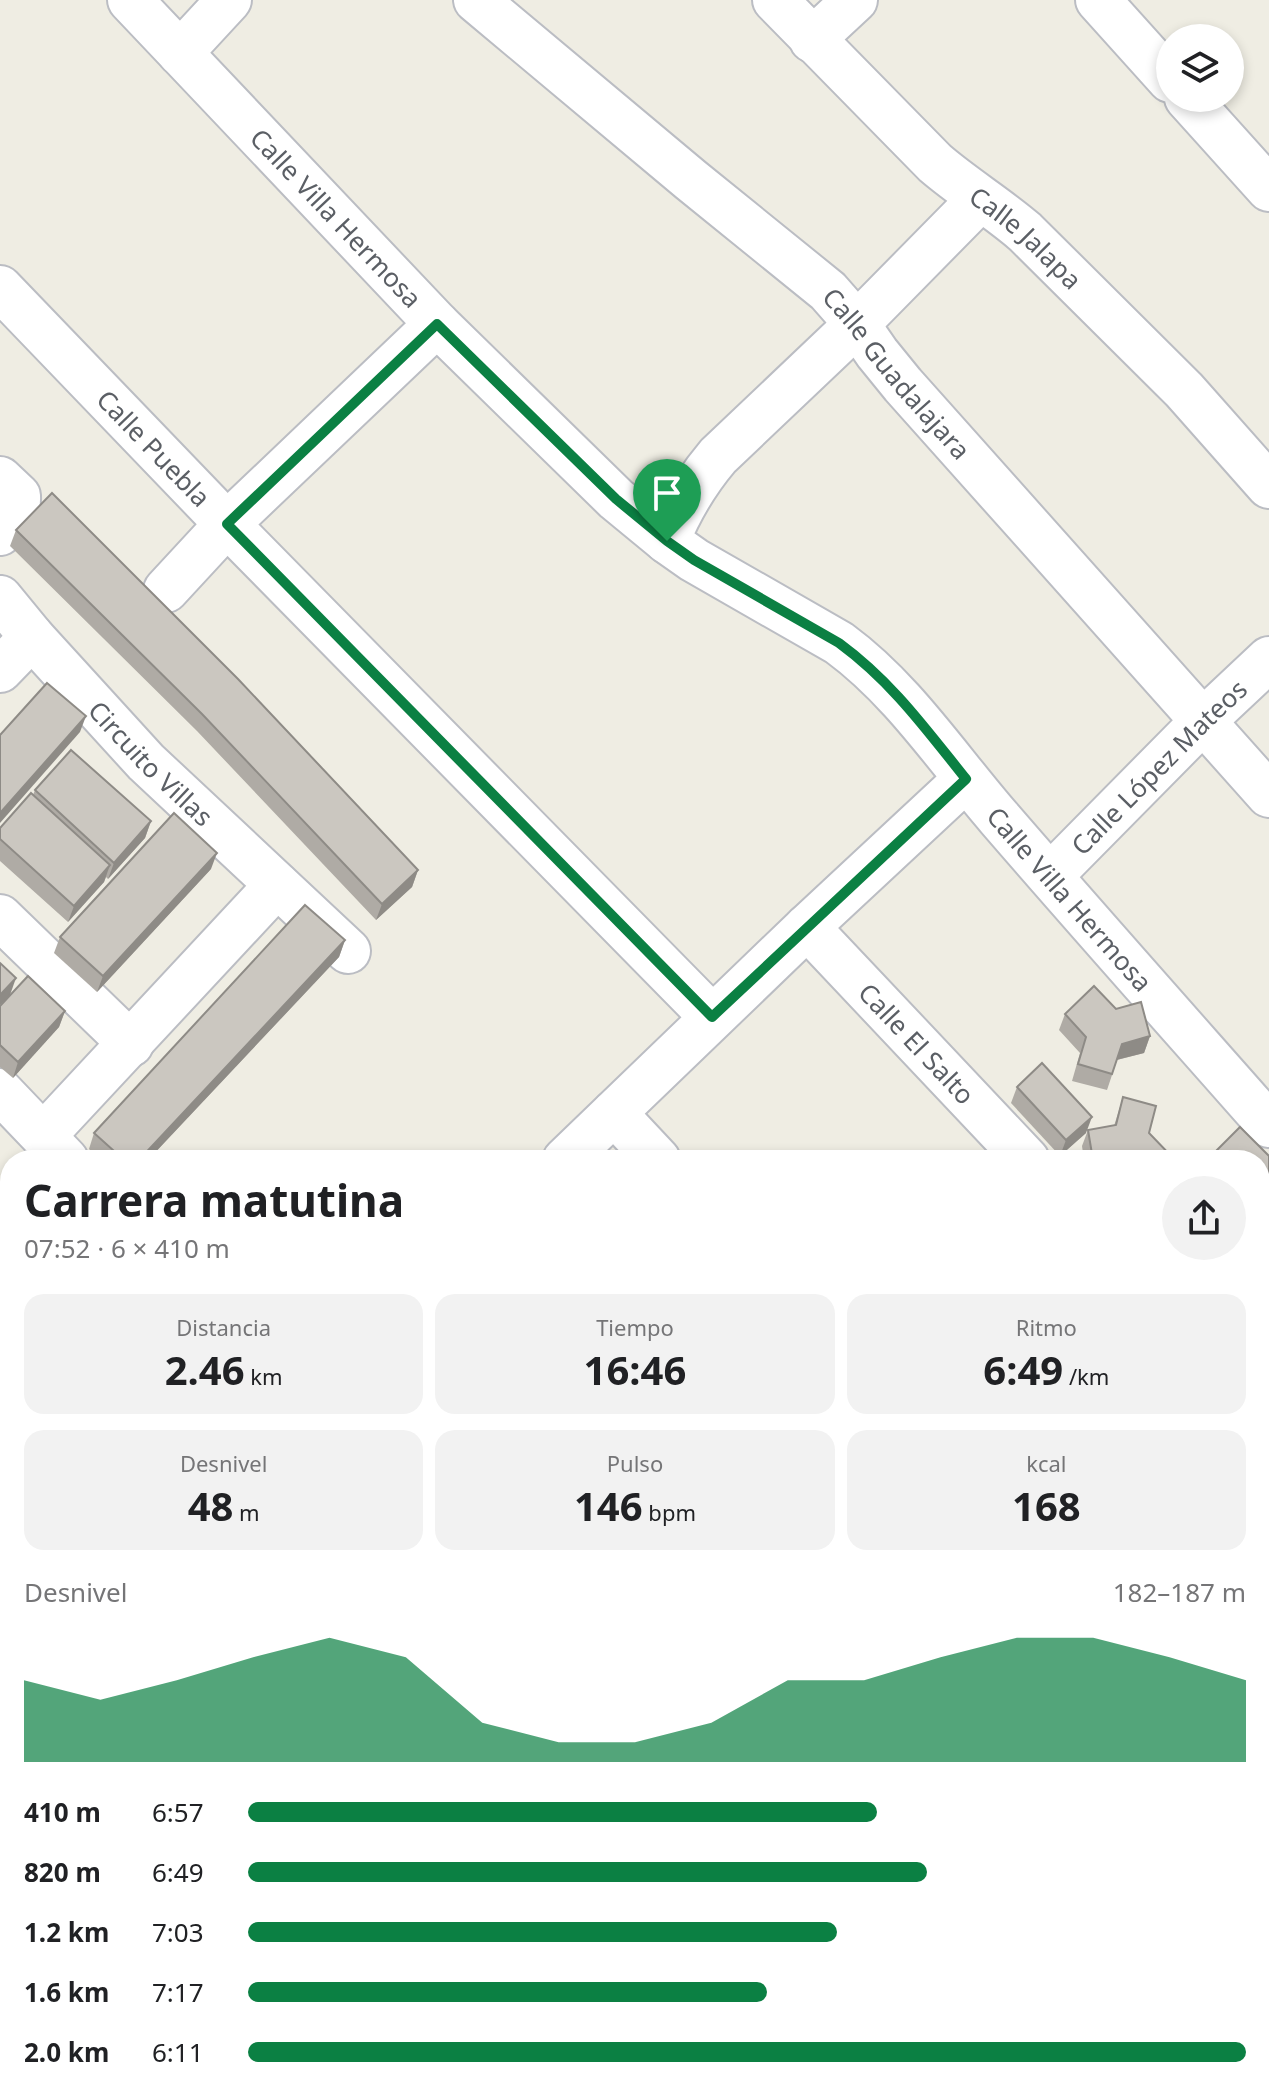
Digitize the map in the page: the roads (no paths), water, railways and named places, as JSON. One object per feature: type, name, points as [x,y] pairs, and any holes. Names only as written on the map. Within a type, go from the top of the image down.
[{"type":"street","name":"Calle Villa Hermosa","points":[[130,0],[437,324],[616,499],[694,560],[839,643],[901,698],[966,779],[1269,1125]]},
{"type":"street","points":[[180,53],[229,0]]},
{"type":"street","name":"Calle Guadalajara","points":[[476,0],[828,291],[903,385],[1269,795]]},
{"type":"street","name":"Calle Jalapa","points":[[775,0],[935,163],[1025,232],[1184,390],[1269,486]]},
{"type":"street","points":[[812,40],[855,0]]},
{"type":"street","points":[[1098,0],[1156,64]]},
{"type":"street","points":[[1200,112],[1269,189]]},
{"type":"street","points":[[667,541],[684,503],[718,456],[857,324],[980,199]]},
{"type":"street","name":"Calle Puebla","points":[[0,288],[227,524],[712,1017]]},
{"type":"street","points":[[166,590],[227,524],[437,324]]},
{"type":"street","points":[[0,479],[18,496],[18,502],[14,517],[0,533]]},
{"type":"street","name":"Circuito Villas","points":[[0,598],[146,762],[348,951]]},
{"type":"street","points":[[0,670],[32,637]]},
{"type":"street","name":"Calle López Mateos","points":[[1050,876],[1203,721],[1269,659]]},
{"type":"street","points":[[575,1150],[966,779]]},
{"type":"street","points":[[0,1091],[57,1137],[131,1044],[277,885]]},
{"type":"street","points":[[0,917],[131,1044]]},
{"type":"street","name":"Calle El Salto","points":[[807,927],[1018,1150]]},
{"type":"street","points":[[614,1113],[649,1150]]}]
